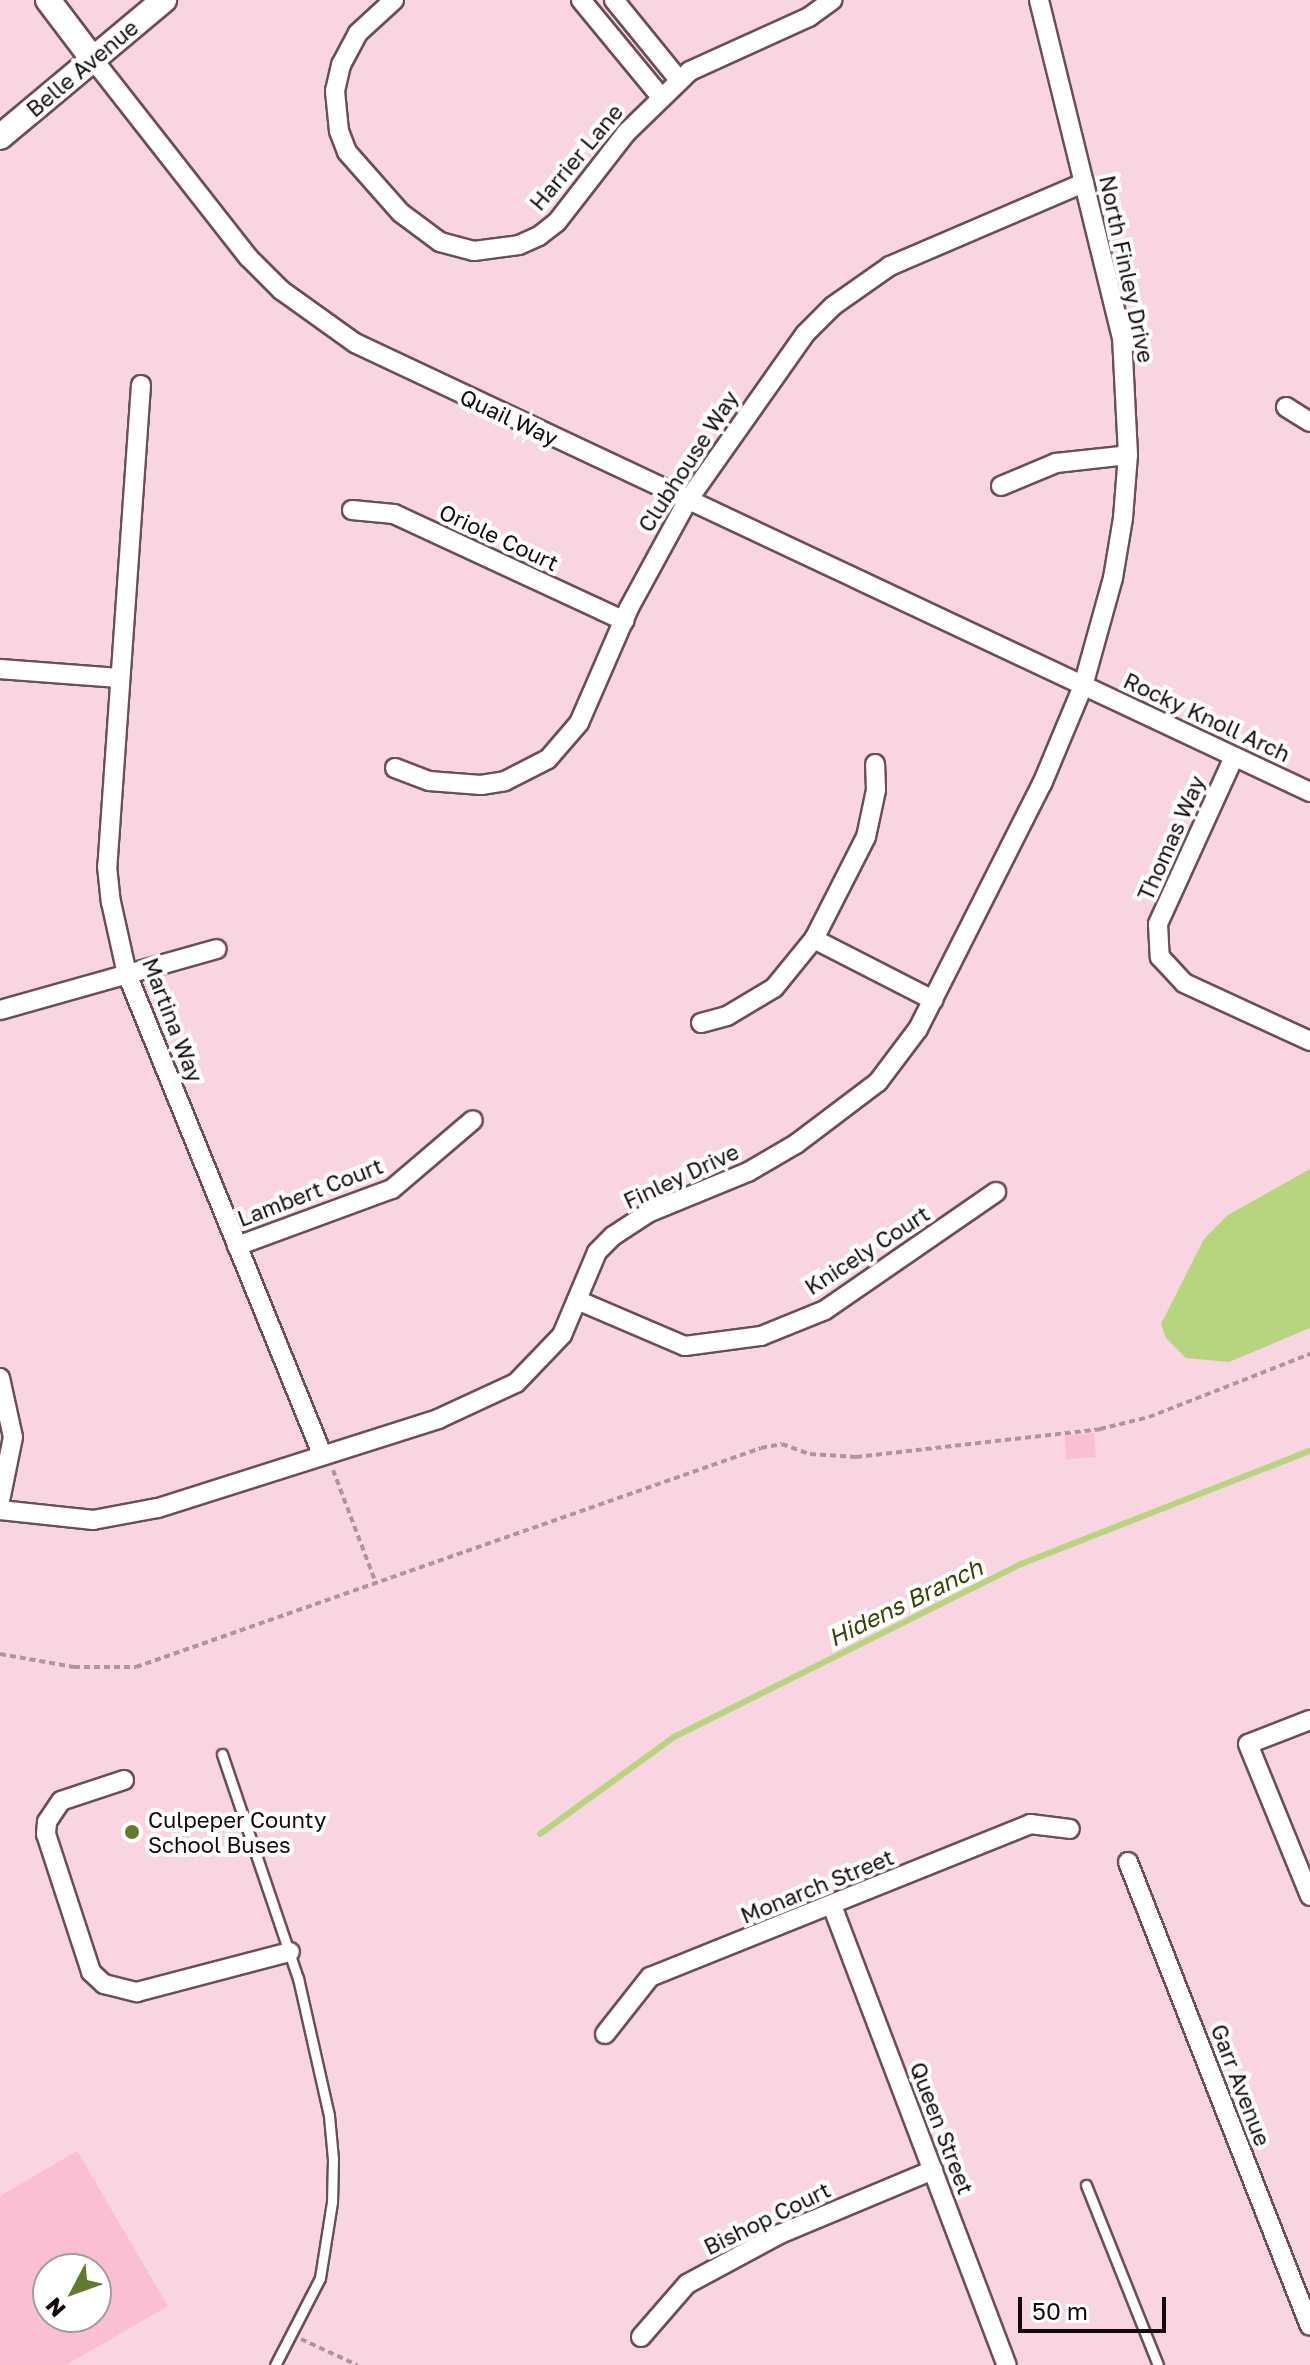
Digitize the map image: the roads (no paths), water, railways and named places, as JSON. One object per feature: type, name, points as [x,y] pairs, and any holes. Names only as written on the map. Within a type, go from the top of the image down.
[{"type":"street","name":"Quail Way","points":[[48,0],[248,257],[317,318],[470,399],[1083,686]]},
{"type":"street","name":"Belle Avenue","points":[[0,137],[164,0]]},
{"type":"street","name":"Harrier Lane","points":[[394,0],[358,33],[341,65],[335,91],[339,131],[347,152],[401,213],[448,246],[497,251],[539,236],[557,222],[590,175],[679,80],[809,17],[832,0]]},
{"type":"street","points":[[581,0],[661,97]]},
{"type":"street","points":[[614,0],[679,80]]},
{"type":"street","name":"North Finley Drive","points":[[1023,824],[1083,686],[1113,578],[1128,455],[1122,338],[1039,0]]},
{"type":"street","name":"Clubhouse Way","points":[[395,768],[429,781],[481,785],[505,781],[548,759],[579,723],[624,621],[688,500],[786,357],[857,287],[948,237],[1084,183]]},
{"type":"street","name":"Martina Way","points":[[141,385],[107,866],[127,974],[324,1454]]},
{"type":"street","points":[[1286,407],[1310,422]]},
{"type":"street","points":[[1001,486],[1056,463],[1128,455]]},
{"type":"street","name":"Oriole Court","points":[[352,510],[394,514],[624,621]]},
{"type":"street","points":[[0,669],[120,678]]},
{"type":"street","name":"Rocky Knoll Arch","points":[[1083,686],[1310,792]]},
{"type":"street","name":"Thomas Way","points":[[1234,757],[1158,924],[1160,957],[1184,983],[1310,1041]]},
{"type":"street","points":[[701,1023],[740,1010],[774,988],[814,939],[866,837],[876,790],[875,764]]},
{"type":"street","name":"Finley Drive","points":[[0,1510],[93,1520],[158,1508],[438,1419],[516,1383],[562,1335],[597,1252],[613,1236],[648,1213],[748,1172],[850,1106],[897,1060],[933,1000],[1023,824]]},
{"type":"street","points":[[814,939],[933,1000]]},
{"type":"street","points":[[0,1010],[217,949]]},
{"type":"street","name":"Lambert Court","points":[[237,1246],[392,1189],[473,1120]]},
{"type":"street","name":"Knicely Court","points":[[577,1300],[685,1346],[761,1336],[825,1310],[996,1192]]},
{"type":"street","points":[[0,1378],[13,1437],[0,1501]]},
{"type":"street","points":[[1310,1720],[1248,1744],[1310,1896]]},
{"type":"street","points":[[124,1780],[61,1801],[47,1822],[50,1849],[91,1972],[104,1984],[137,1992],[290,1952]]},
{"type":"street","name":"Monarch Street","points":[[605,2034],[650,1977],[833,1908],[1030,1824],[1070,1829]]},
{"type":"street","name":"Garr Avenue","points":[[1128,1862],[1310,2326]]},
{"type":"street","name":"Queen Street","points":[[833,1908],[1007,2365]]},
{"type":"street","name":"Bishop Court","points":[[641,2337],[687,2284],[780,2234],[933,2170]]},
{"type":"lane","points":[[222,1754],[290,1952],[312,2034],[333,2159],[327,2245],[320,2278],[275,2365]]},
{"type":"lane","points":[[1086,2185],[1158,2365]]},
{"type":"waterway","name":"Hidens Branch","points":[[540,1834],[674,1737],[1021,1564],[1310,1451]]},
{"type":"place","name":"Culpeper County School Buses","points":[[132,1832]]}]
